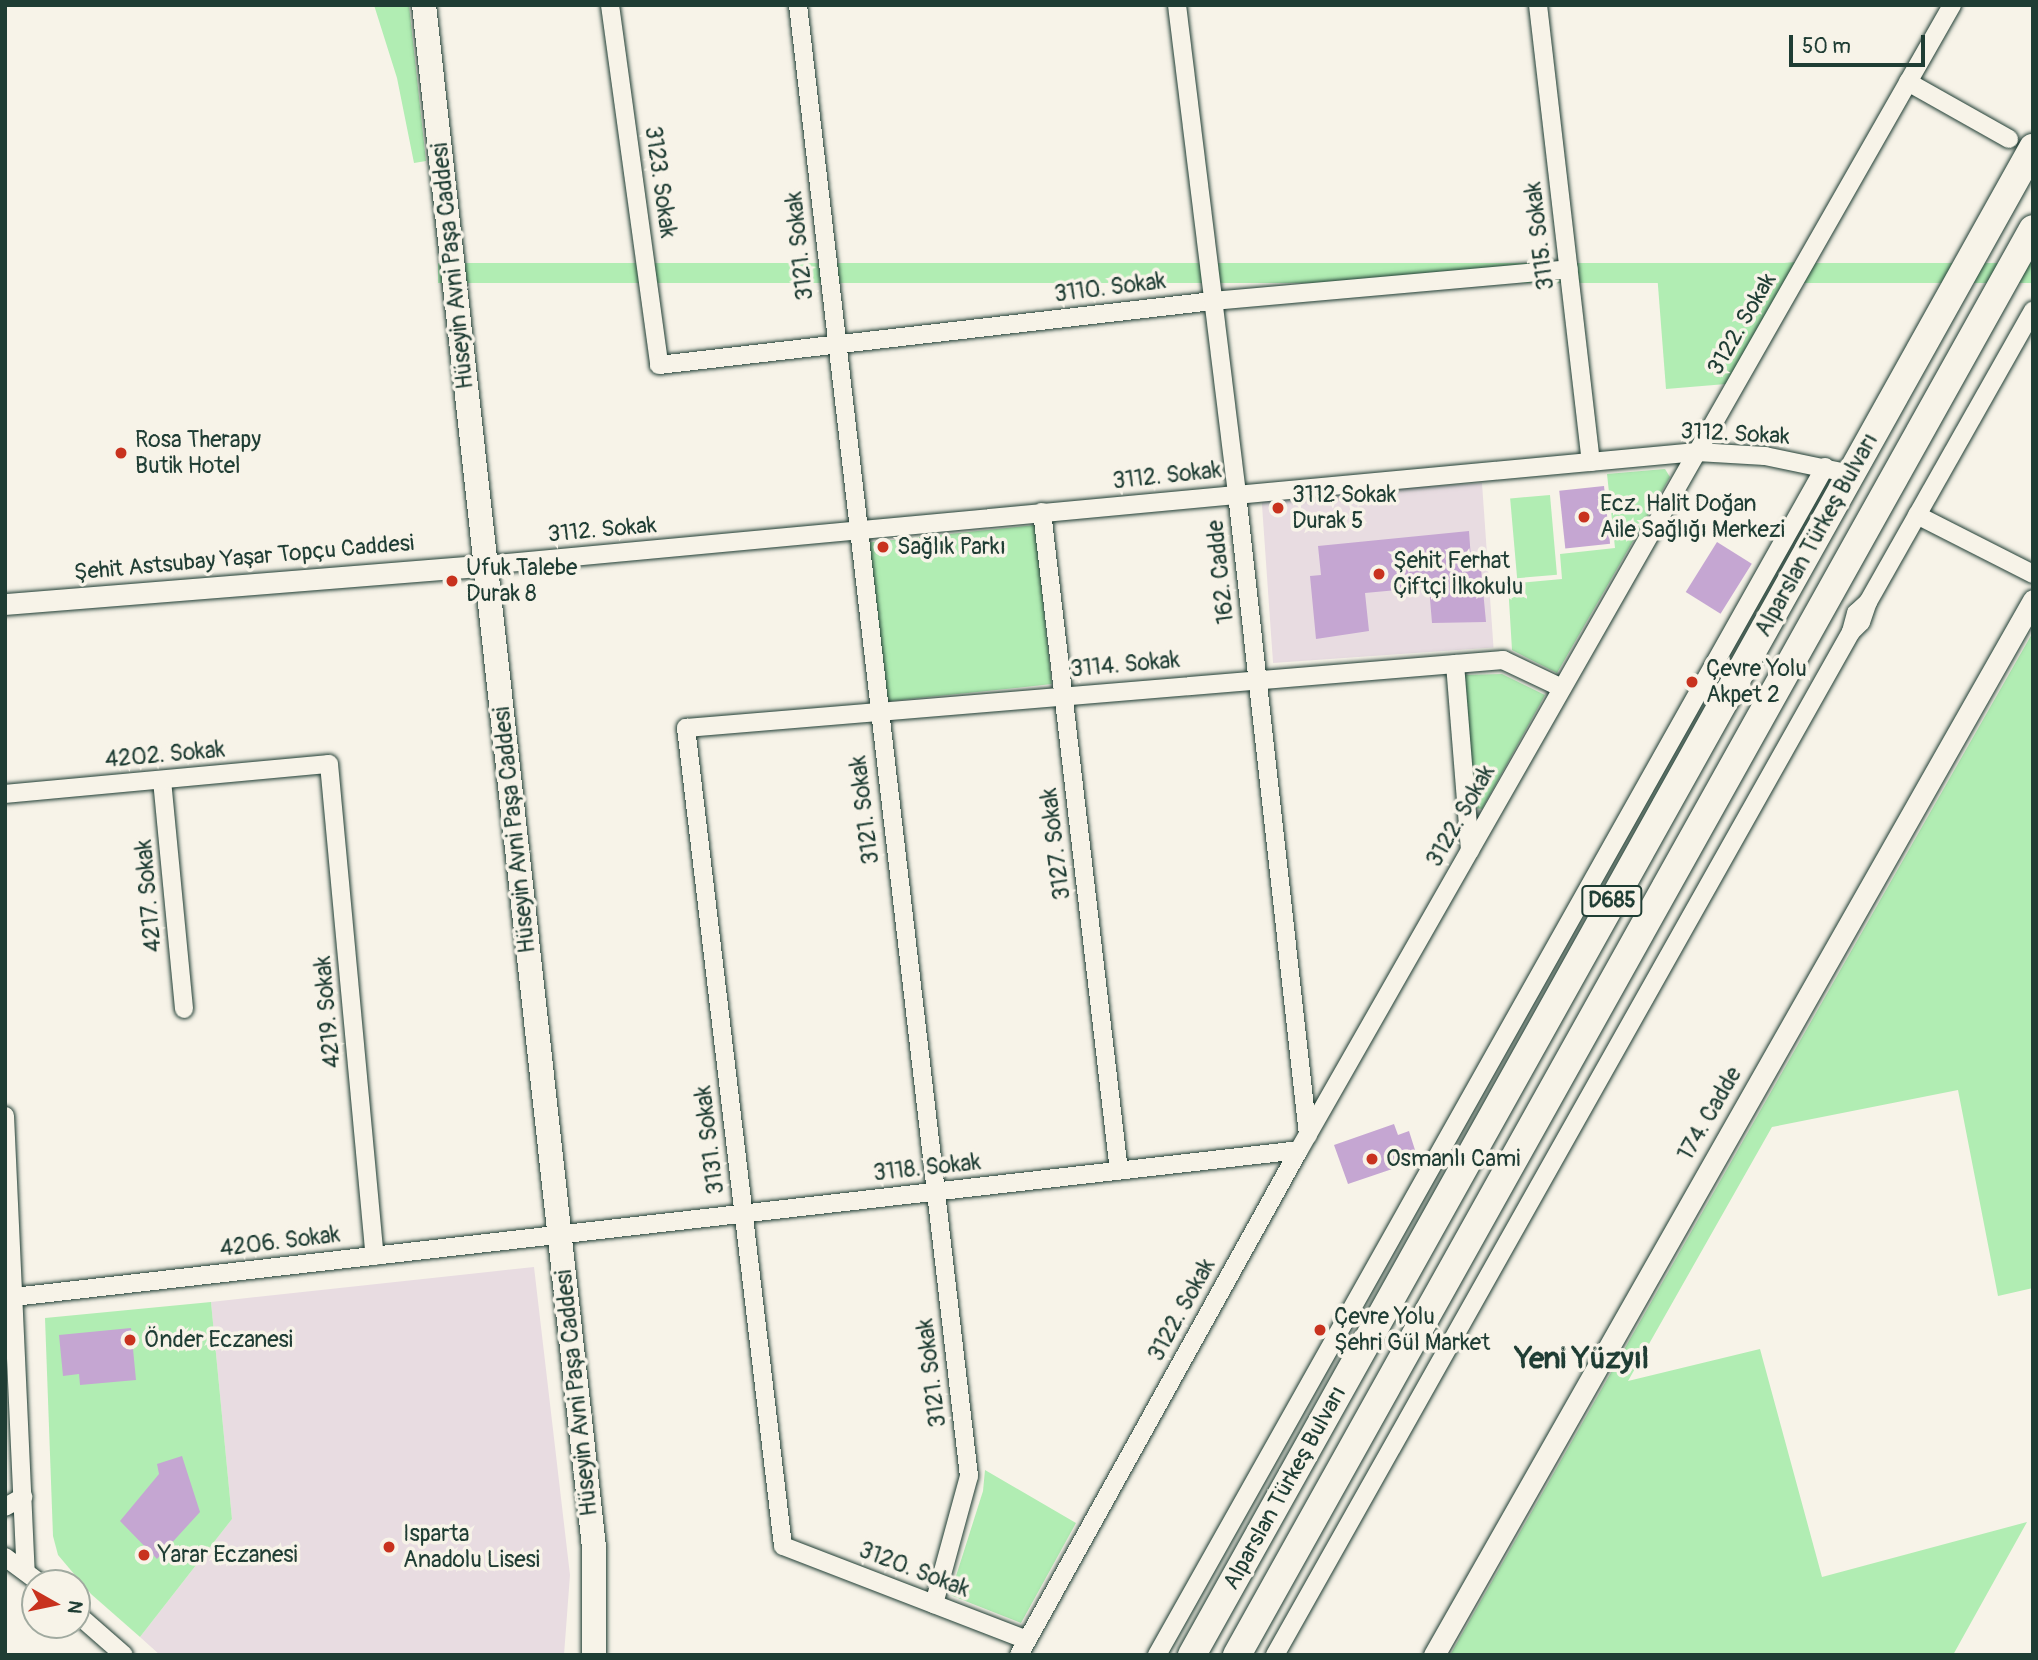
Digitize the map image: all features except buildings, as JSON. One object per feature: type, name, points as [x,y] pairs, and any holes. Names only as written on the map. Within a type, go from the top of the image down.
[{"type":"highway","name":"Alparslan Türkeş Bulvarı","points":[[1192,1655],[1838,470],[2021,144]]},
{"type":"highway","name":"Alparslan Türkeş Bulvarı","points":[[1237,1655],[2033,229]]},
{"type":"main road","name":"Hüseyin Avni Paşa Caddesi","points":[[424,5],[594,1548],[594,1655]]},
{"type":"street","name":"3123. Sokak","points":[[610,5],[659,365]]},
{"type":"street","name":"3121. Sokak","points":[[798,5],[877,711],[969,1476],[934,1604]]},
{"type":"street","name":"162. Cadde","points":[[1177,5],[1237,494],[1303,1143]]},
{"type":"street","name":"3115. Sokak","points":[[1538,5],[1591,462]]},
{"type":"street","name":"3122. Sokak","points":[[1023,1647],[1303,1143],[1952,5]]},
{"type":"street","points":[[1908,82],[2021,144]]},
{"type":"street","name":"3110. Sokak","points":[[659,365],[1213,301],[1569,269]]},
{"type":"street","points":[[1275,1655],[1851,632],[1861,622],[1868,602],[2033,310]]},
{"type":"street","name":"3112. Sokak","points":[[486,565],[1697,452],[1765,456],[1838,470]]},
{"type":"street","points":[[1157,1655],[1838,470]]},
{"type":"street","name":"3127. Sokak","points":[[1042,512],[1119,1171]]},
{"type":"street","points":[[1917,515],[2033,573]]},
{"type":"street","name":"Şehit Astsubay Yaşar Topçu Caddesi","points":[[5,604],[486,565]]},
{"type":"street","name":"174. Cadde","points":[[1434,1655],[2033,600]]},
{"type":"street","name":"3114. Sokak","points":[[686,728],[1257,678],[1503,660],[1562,688]]},
{"type":"street","points":[[1455,664],[1470,850]]},
{"type":"street","name":"3131. Sokak","points":[[686,728],[783,1546]]},
{"type":"street","name":"4202. Sokak","points":[[5,794],[329,764]]},
{"type":"street","name":"4219. Sokak","points":[[329,764],[375,1255]]},
{"type":"street","name":"4217. Sokak","points":[[162,780],[184,1009]]},
{"type":"street","points":[[5,1116],[10,1298],[26,1569]]},
{"type":"street","name":"3118. Sokak","points":[[560,1234],[1119,1171],[1303,1143]]},
{"type":"street","name":"4206. Sokak","points":[[10,1298],[560,1234]]},
{"type":"street","points":[[5,1507],[23,1497]]},
{"type":"street","name":"3120. Sokak","points":[[783,1546],[934,1604],[1023,1647]]},
{"type":"street","points":[[5,1556],[22,1569]]},
{"type":"street","points":[[91,1626],[124,1655]]},
{"type":"shaded area","name":"Şehit Ferhat Çiftçi İlkokulu","points":[[1482,483],[1494,648],[1273,663],[1262,498]]},
{"type":"shaded area","points":[[534,1267],[570,1575],[564,1655],[160,1655],[140,1637],[232,1519],[211,1302]]},
{"type":"green space","points":[[374,5],[409,5],[426,161],[414,163],[397,78]]},
{"type":"green space","points":[[1797,262],[1726,384],[1666,389],[1657,273]]},
{"type":"green space","points":[[438,263],[2033,263],[2033,283],[438,283]]},
{"type":"green space","points":[[1665,469],[1670,477],[1557,673],[1512,650],[1508,584],[1562,579],[1560,554],[1615,548],[1607,474]]},
{"type":"green space","points":[[1550,495],[1557,575],[1517,578],[1510,498]]},
{"type":"green space","points":[[1035,525],[1052,684],[886,702],[869,542]]},
{"type":"green space","points":[[2033,632],[2033,1288],[1998,1296],[1958,1090],[1772,1127],[1628,1381],[1760,1349],[1822,1577],[2027,1522],[1953,1655],[1450,1655]]},
{"type":"green space","points":[[1502,674],[1545,695],[1482,809],[1475,808],[1465,675]]},
{"type":"green space","points":[[211,1302],[232,1519],[140,1637],[91,1594],[91,1569],[70,1569],[58,1555],[53,1536],[45,1318]]},
{"type":"green space","points":[[985,1470],[1076,1523],[1021,1623],[950,1595],[983,1491]]},
{"type":"place","name":"Rosa Therapy Butik Hotel","points":[[121,453]]},
{"type":"place","name":"3112 Sokak Durak 5","points":[[1278,508]]},
{"type":"place","name":"Ecz. Halit Doğan Aile Sağlığı Merkezi","points":[[1584,517]]},
{"type":"place","name":"Sağlık Parkı","points":[[883,547]]},
{"type":"place","name":"Şehit Ferhat Çiftçi İlkokulu","points":[[1379,574]]},
{"type":"place","name":"Ufuk Talebe Durak 8","points":[[452,581]]},
{"type":"place","name":"Çevre Yolu Akpet 2","points":[[1692,682]]},
{"type":"place","name":"Osmanlı Cami","points":[[1372,1159]]},
{"type":"place","name":"Çevre Yolu Şehri Gül Market","points":[[1320,1330]]},
{"type":"place","name":"Önder Eczanesi","points":[[130,1340]]},
{"type":"place","name":"Isparta Anadolu Lisesi","points":[[389,1547]]},
{"type":"place","name":"Yarar Eczanesi","points":[[144,1555]]},
{"type":"district","name":"Yeni Yüzyıl","points":[[1582,1359]]}]
